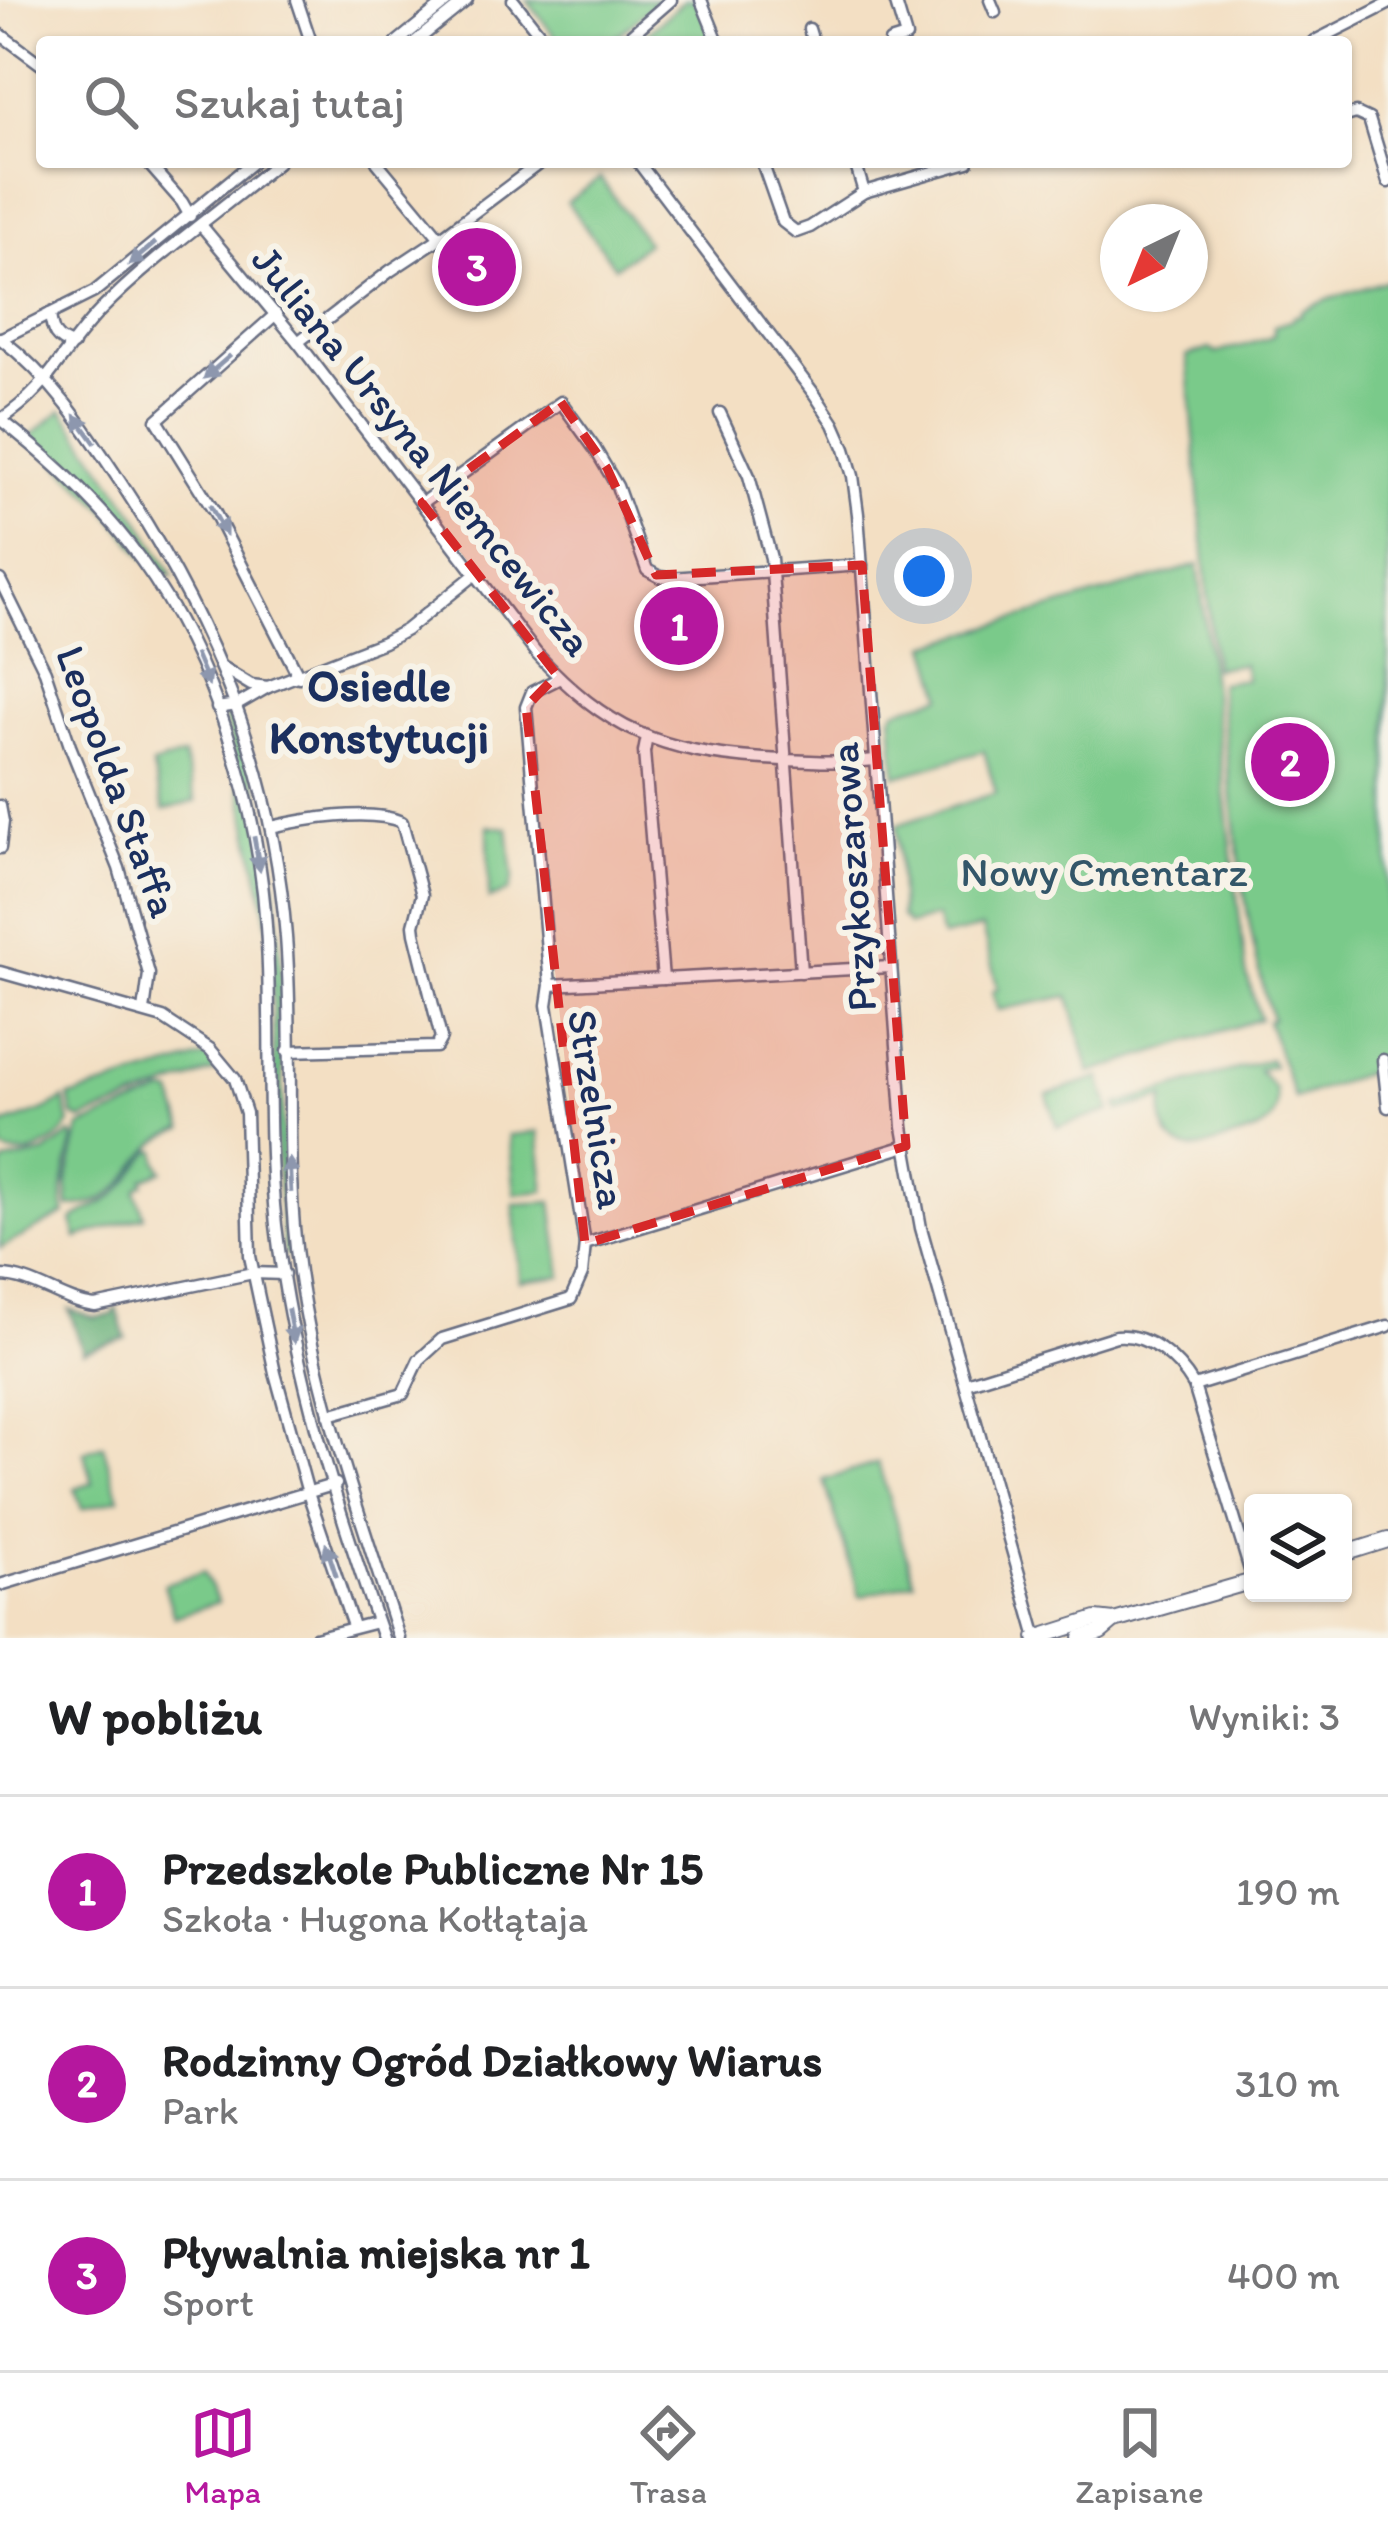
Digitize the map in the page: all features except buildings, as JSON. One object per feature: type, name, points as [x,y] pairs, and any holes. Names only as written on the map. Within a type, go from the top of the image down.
[{"type":"main road","points":[[1352,1551],[1388,1540]]},
{"type":"main road","points":[[1081,1638],[1114,1622],[1244,1584]]},
{"type":"main road","points":[[1037,1638],[1096,1619],[1114,1622]]},
{"type":"street","points":[[297,0],[309,36]]},
{"type":"street","points":[[404,36],[449,0]]},
{"type":"street","points":[[422,36],[467,0]]},
{"type":"street","points":[[513,0],[541,36]]},
{"type":"street","points":[[630,36],[670,0]]},
{"type":"street","points":[[700,0],[715,36]]},
{"type":"street","points":[[895,0],[906,36]]},
{"type":"street","points":[[1325,36],[1388,4]]},
{"type":"street","points":[[0,34],[36,61]]},
{"type":"street","points":[[1352,114],[1369,119],[1388,182]]},
{"type":"street","points":[[152,168],[197,228]]},
{"type":"street","points":[[256,168],[189,214],[94,292],[0,338],[48,380],[160,542],[223,668],[250,743],[271,827],[286,940],[288,1151],[298,1266],[328,1414],[400,1638]]},
{"type":"street","points":[[257,168],[197,228],[98,313],[48,380],[0,420],[89,500],[136,552],[175,613],[217,708],[248,809],[266,920],[272,1179],[281,1268],[303,1378],[382,1638]]},
{"type":"street","points":[[382,168],[440,238]]},
{"type":"street","points":[[298,342],[533,168]]},
{"type":"street","name":"Przykoszarowa","points":[[643,168],[815,394],[834,424],[853,476],[906,1146],[915,1208],[1037,1638]]},
{"type":"street","points":[[764,168],[783,222],[790,230],[802,231],[864,192],[938,168]]},
{"type":"street","points":[[857,168],[864,192]]},
{"type":"street","name":"Juliana Ursyna Niemcewicza","points":[[197,228],[276,314],[536,652],[608,716],[647,737],[718,756],[876,760]]},
{"type":"street","points":[[50,314],[56,338],[73,345]]},
{"type":"street","points":[[276,314],[158,420],[215,513],[299,677]]},
{"type":"street","points":[[422,502],[560,402],[617,486],[650,572],[670,578],[862,565]]},
{"type":"street","points":[[720,413],[757,500],[773,570],[801,972]]},
{"type":"street","points":[[217,708],[237,705],[268,687],[395,637],[477,573]]},
{"type":"street","name":"Leopolda Staffa","points":[[0,580],[45,670],[119,868],[149,974],[144,1011]]},
{"type":"street","points":[[223,668],[244,682],[268,687]]},
{"type":"street","name":"Strzelnicza","points":[[560,678],[532,692],[526,707],[550,985],[548,1017],[585,1244]]},
{"type":"street","points":[[647,737],[644,752],[663,980]]},
{"type":"street","points":[[0,806],[0,848]]},
{"type":"street","points":[[271,827],[325,817],[402,822],[422,895],[414,929],[441,1038],[436,1047],[288,1051]]},
{"type":"street","points":[[550,985],[891,967]]},
{"type":"street","points":[[0,972],[144,1011],[200,1040],[224,1063],[240,1089],[246,1113],[253,1274],[274,1373],[308,1493],[353,1626]]},
{"type":"street","points":[[1383,1060],[1388,1107]]},
{"type":"street","points":[[328,1414],[403,1394],[419,1360],[448,1336],[571,1299],[582,1274],[585,1244],[906,1146]]},
{"type":"street","points":[[0,1276],[17,1277],[95,1306],[253,1274],[267,1264],[298,1266]]},
{"type":"street","points":[[1194,1385],[1388,1326]]},
{"type":"street","points":[[966,1383],[1124,1335],[1154,1346],[1194,1385],[1244,1551]]},
{"type":"street","points":[[0,1585],[308,1493],[347,1476]]},
{"type":"street","points":[[315,1638],[377,1622]]},
{"type":"highlighted area","points":[[561,402],[607,468],[656,575],[862,565],[906,1146],[585,1244],[526,707],[557,675],[422,503]]},
{"type":"green space","points":[[527,0],[659,0],[617,36],[554,36]]},
{"type":"green space","points":[[685,0],[697,0],[712,36],[644,36]]},
{"type":"green space","points":[[600,178],[647,243],[615,267],[567,202]]},
{"type":"green space","points":[[1388,280],[1388,1065],[1295,1099],[1267,1021],[1272,1019],[1252,938],[1239,855],[1219,688],[1220,683],[1246,679],[1243,664],[1214,668],[1187,356],[1267,339],[1274,335],[1274,326],[1293,320],[1301,311]]},
{"type":"green space","points":[[62,410],[173,576],[157,573],[107,511],[30,436]]},
{"type":"green space","name":"Nowy Cmentarz","points":[[1198,565],[1246,972],[1260,1019],[1090,1073],[1069,996],[998,1010],[992,992],[998,989],[982,928],[942,937],[936,917],[909,925],[901,917],[897,825],[996,793],[984,751],[896,776],[892,716],[896,710],[943,696],[928,645]]},
{"type":"green space","points":[[233,711],[264,815],[278,919],[288,1256],[284,1254],[275,1131],[272,943],[225,712]]},
{"type":"green space","points":[[183,756],[196,801],[164,810],[152,765]]},
{"type":"green space","points":[[488,826],[508,828],[513,877],[509,891],[489,899]]},
{"type":"green space","points":[[208,1056],[219,1069],[81,1120],[73,1115],[69,1097]]},
{"type":"green space","points":[[1270,1059],[1273,1066],[1258,1070],[1275,1089],[1273,1117],[1254,1132],[1207,1147],[1183,1147],[1170,1138],[1163,1115],[1165,1098],[1119,1111],[1117,1105]]},
{"type":"green space","points":[[1100,1078],[1110,1111],[1057,1127],[1047,1095]]},
{"type":"green space","points":[[164,1093],[173,1094],[184,1129],[158,1142],[106,1197],[69,1207],[67,1182],[80,1127]]},
{"type":"green space","points":[[64,1099],[70,1124],[57,1139],[30,1153],[2,1150],[0,1121],[3,1125]]},
{"type":"green space","points":[[538,1132],[545,1191],[515,1194],[509,1135]]},
{"type":"green space","points":[[71,1134],[65,1214],[0,1248],[2,1166],[45,1153]]},
{"type":"green space","points":[[153,1150],[163,1171],[143,1179],[138,1187],[144,1216],[77,1238],[72,1221],[115,1195]]},
{"type":"green space","points":[[552,1202],[562,1276],[520,1281],[514,1204]]},
{"type":"green space","points":[[117,1308],[126,1338],[83,1352],[69,1309],[93,1318],[112,1315]]},
{"type":"green space","points":[[103,1445],[119,1498],[82,1509],[75,1489],[93,1483],[84,1452]]},
{"type":"green space","points":[[878,1463],[914,1581],[860,1597],[824,1480]]},
{"type":"green space","points":[[203,1572],[218,1602],[174,1617],[164,1584]]},
{"type":"place","name":"Pływalnia miejska nr 1","points":[[477,267]]},
{"type":"place","name":"Przedszkole Publiczne Nr 15","points":[[679,626]]},
{"type":"place","name":"Rodzinny Ogród Działkowy Wiarus","points":[[1290,762]]},
{"type":"district","name":"Osiedle Konstytucji","points":[[379,711]]}]
